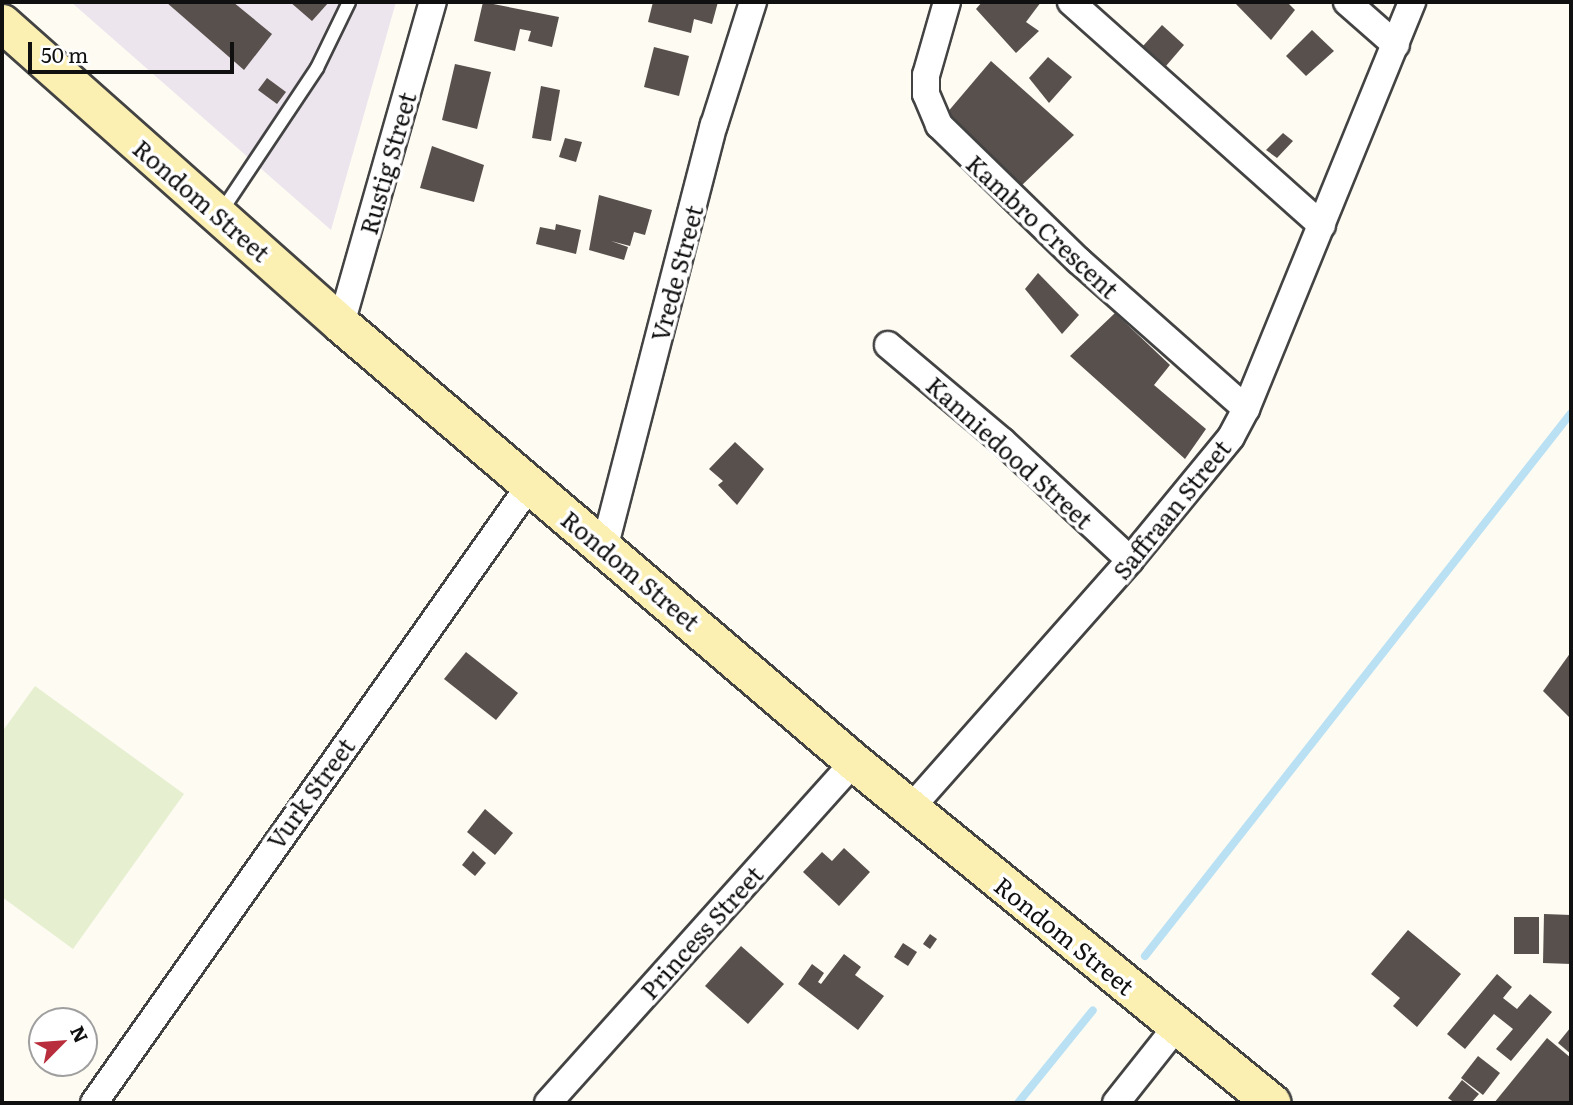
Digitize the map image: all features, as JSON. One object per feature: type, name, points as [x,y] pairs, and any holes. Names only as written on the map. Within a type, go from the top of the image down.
[{"type":"street","name":"Rustig Street","points":[[341,324],[433,2]]},
{"type":"street","name":"Vrede Street","points":[[606,545],[714,125],[753,2]]},
{"type":"street","name":"Kambro Crescent","points":[[947,2],[926,75],[926,94],[939,125],[1079,261],[1246,409]]},
{"type":"street","points":[[1071,2],[1322,226]]},
{"type":"street","points":[[1347,2],[1396,46]]},
{"type":"street","name":"Saffraan Street","points":[[909,809],[1205,473],[1246,409],[1412,2]]},
{"type":"street","name":"Rondom Street","points":[[2,23],[16,47],[219,215],[341,324],[530,485],[606,545],[909,809],[1272,1103]]},
{"type":"street","name":"Kanniedood Street","points":[[888,345],[1002,441],[1130,560]]},
{"type":"street","name":"Vurk Street","points":[[94,1103],[530,485]]},
{"type":"street","name":"Princess Street","points":[[548,1103],[854,762]]},
{"type":"street","points":[[1116,1103],[1177,1026]]},
{"type":"lane","points":[[219,215],[317,68],[349,2]]},
{"type":"shaded area","points":[[71,2],[396,2],[331,230]]},
{"type":"green space","points":[[35,686],[184,794],[73,949],[2,897],[2,732]]},
{"type":"building","points":[[166,2],[233,2],[272,34],[244,70]]},
{"type":"building","points":[[290,2],[329,2],[312,21]]},
{"type":"building","points":[[483,2],[559,17],[552,47],[528,41],[531,31],[520,29],[515,51],[474,41]]},
{"type":"building","points":[[653,2],[718,2],[712,24],[694,19],[691,33],[648,22]]},
{"type":"building","points":[[982,2],[1041,2],[1026,22],[1039,31],[1016,53],[976,9]]},
{"type":"building","points":[[1234,2],[1287,2],[1295,10],[1271,40]]},
{"type":"building","points":[[1162,25],[1184,45],[1166,66],[1143,46]]},
{"type":"building","points":[[1312,30],[1334,51],[1306,76],[1286,56]]},
{"type":"building","points":[[654,47],[689,56],[679,96],[644,87]]},
{"type":"building","points":[[1048,57],[1072,77],[1049,103],[1029,78]]},
{"type":"building","points":[[991,61],[1074,135],[1020,187],[946,114]]},
{"type":"building","points":[[455,64],[491,72],[477,129],[442,120]]},
{"type":"building","points":[[267,78],[286,92],[277,104],[258,90]]},
{"type":"building","points":[[541,86],[560,90],[551,141],[532,138]]},
{"type":"building","points":[[1283,133],[1293,141],[1277,158],[1266,150]]},
{"type":"building","points":[[565,138],[582,142],[576,162],[559,157]]},
{"type":"building","points":[[432,146],[484,165],[474,202],[420,188]]},
{"type":"building","points":[[599,195],[652,210],[645,235],[634,232],[630,246],[611,241],[628,247],[624,260],[589,250]]},
{"type":"building","points":[[556,224],[581,230],[576,254],[536,244],[540,227],[555,230]]},
{"type":"building","points":[[1038,273],[1079,315],[1062,334],[1025,289]]},
{"type":"building","points":[[1115,313],[1170,365],[1154,385],[1206,429],[1185,459],[1070,356]]},
{"type":"building","points":[[735,442],[764,469],[737,505],[718,485],[723,481],[709,469]]},
{"type":"building","points":[[466,652],[518,693],[496,720],[444,679]]},
{"type":"building","points":[[1571,652],[1571,714],[1569,717],[1543,691]]},
{"type":"building","points":[[485,809],[513,833],[495,855],[467,832]]},
{"type":"building","points":[[844,848],[870,872],[839,906],[803,872],[822,852],[832,861]]},
{"type":"building","points":[[473,851],[486,863],[475,876],[462,865]]},
{"type":"building","points":[[1544,914],[1571,915],[1571,964],[1543,963]]},
{"type":"building","points":[[1514,917],[1539,917],[1539,954],[1514,954]]},
{"type":"building","points":[[1408,930],[1461,974],[1417,1027],[1393,1006],[1400,998],[1371,974]]},
{"type":"building","points":[[930,934],[937,939],[930,949],[923,944]]},
{"type":"building","points":[[903,943],[917,952],[908,966],[894,957]]},
{"type":"building","points":[[741,946],[784,984],[748,1024],[705,986]]},
{"type":"building","points":[[844,954],[861,967],[855,975],[884,996],[858,1030],[798,984],[812,964],[824,973],[818,982],[821,984]]},
{"type":"building","points":[[1497,974],[1512,987],[1503,998],[1517,1009],[1530,994],[1552,1012],[1511,1061],[1496,1049],[1513,1029],[1494,1014],[1465,1049],[1447,1034]]},
{"type":"building","points":[[1571,1027],[1571,1054],[1558,1043]]},
{"type":"building","points":[[1547,1038],[1571,1058],[1571,1103],[1494,1103]]},
{"type":"building","points":[[1478,1056],[1500,1073],[1483,1095],[1461,1078]]},
{"type":"building","points":[[1462,1080],[1479,1094],[1471,1103],[1455,1103],[1448,1098]]},
{"type":"waterway","points":[[1145,956],[1571,413]]},
{"type":"waterway","points":[[1018,1103],[1093,1010]]}]
